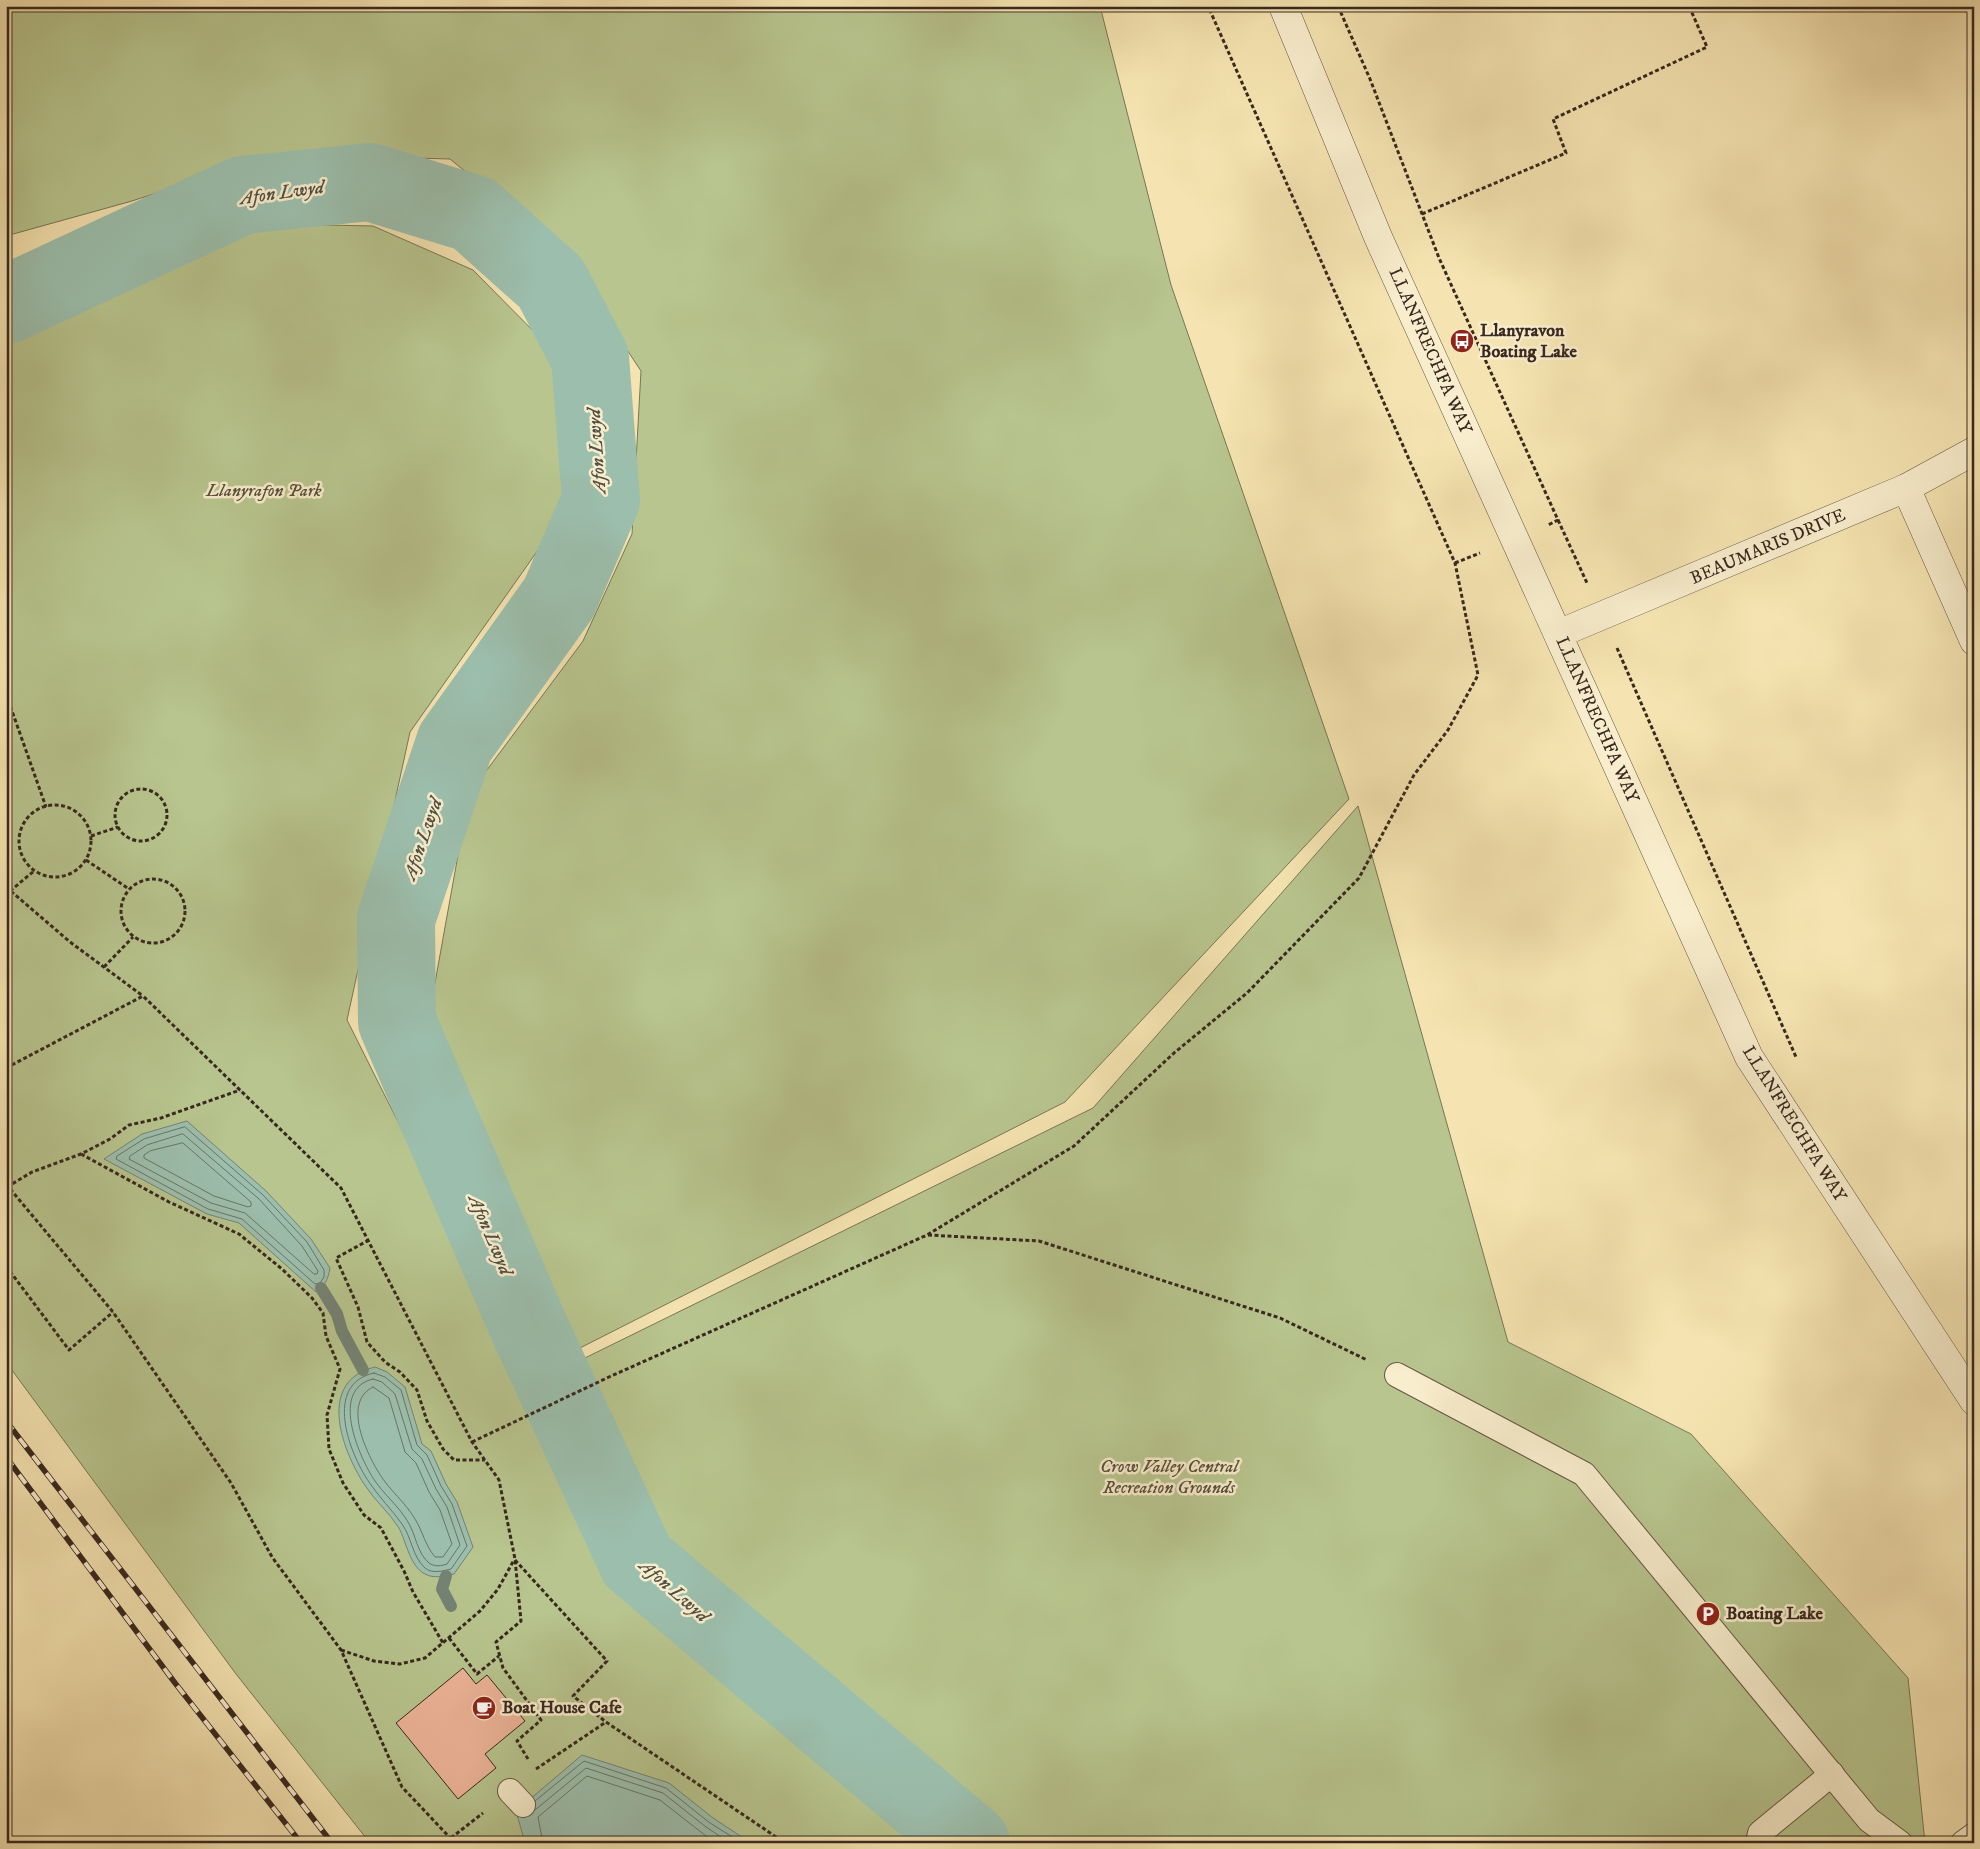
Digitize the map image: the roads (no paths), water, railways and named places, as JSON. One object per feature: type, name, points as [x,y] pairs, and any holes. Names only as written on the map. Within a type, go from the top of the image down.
[{"type":"street","name":"LLANFRECHFA WAY","points":[[1283,6],[1378,237],[1749,1057],[1974,1401]]},
{"type":"street","name":"BEAUMARIS DRIVE","points":[[1558,634],[1906,488],[1974,451]]},
{"type":"street","points":[[1906,488],[1974,641]]},
{"type":"lane","points":[[1397,1374],[1584,1474],[1869,1820],[1900,1843]]},
{"type":"lane","points":[[1758,1843],[1760,1833],[1832,1774]]},
{"type":"lane","points":[[1963,1843],[1974,1835]]},
{"type":"water","points":[[187,1121],[266,1191],[311,1239],[330,1268],[326,1282],[316,1292],[239,1223],[207,1214],[104,1159],[142,1134]]},
{"type":"water","points":[[375,1367],[387,1372],[405,1387],[422,1444],[431,1451],[446,1484],[457,1502],[473,1547],[454,1574],[439,1577],[420,1571],[412,1560],[399,1528],[364,1484],[348,1453],[339,1417],[340,1401],[346,1386],[357,1375]]},
{"type":"water","points":[[582,1755],[669,1783],[713,1818],[751,1843],[525,1843],[516,1811]]},
{"type":"waterway","name":"Afon Lwyd","points":[[6,305],[243,195],[370,182],[474,214],[551,283],[590,358],[601,500],[559,598],[455,743],[396,919],[397,1022],[530,1330],[637,1561],[971,1843]]},
{"type":"waterway","points":[[321,1288],[337,1314],[342,1331],[363,1370]]},
{"type":"waterway","points":[[446,1576],[442,1589],[451,1606]]},
{"type":"railway","points":[[6,1421],[332,1843]]},
{"type":"railway","points":[[6,1457],[175,1683],[301,1843]]},
{"type":"place","name":"Llanyravon Boating Lake","points":[[1462,341]]},
{"type":"place","name":"Boating Lake","points":[[1708,1614]]},
{"type":"place","name":"Boat House Cafe","points":[[484,1708]]},
{"type":"park label","name":"Llanyrafon Park","points":[[264,491]]},
{"type":"park label","name":"Crow Valley Central Recreation Grounds","points":[[1169,1477]]}]
